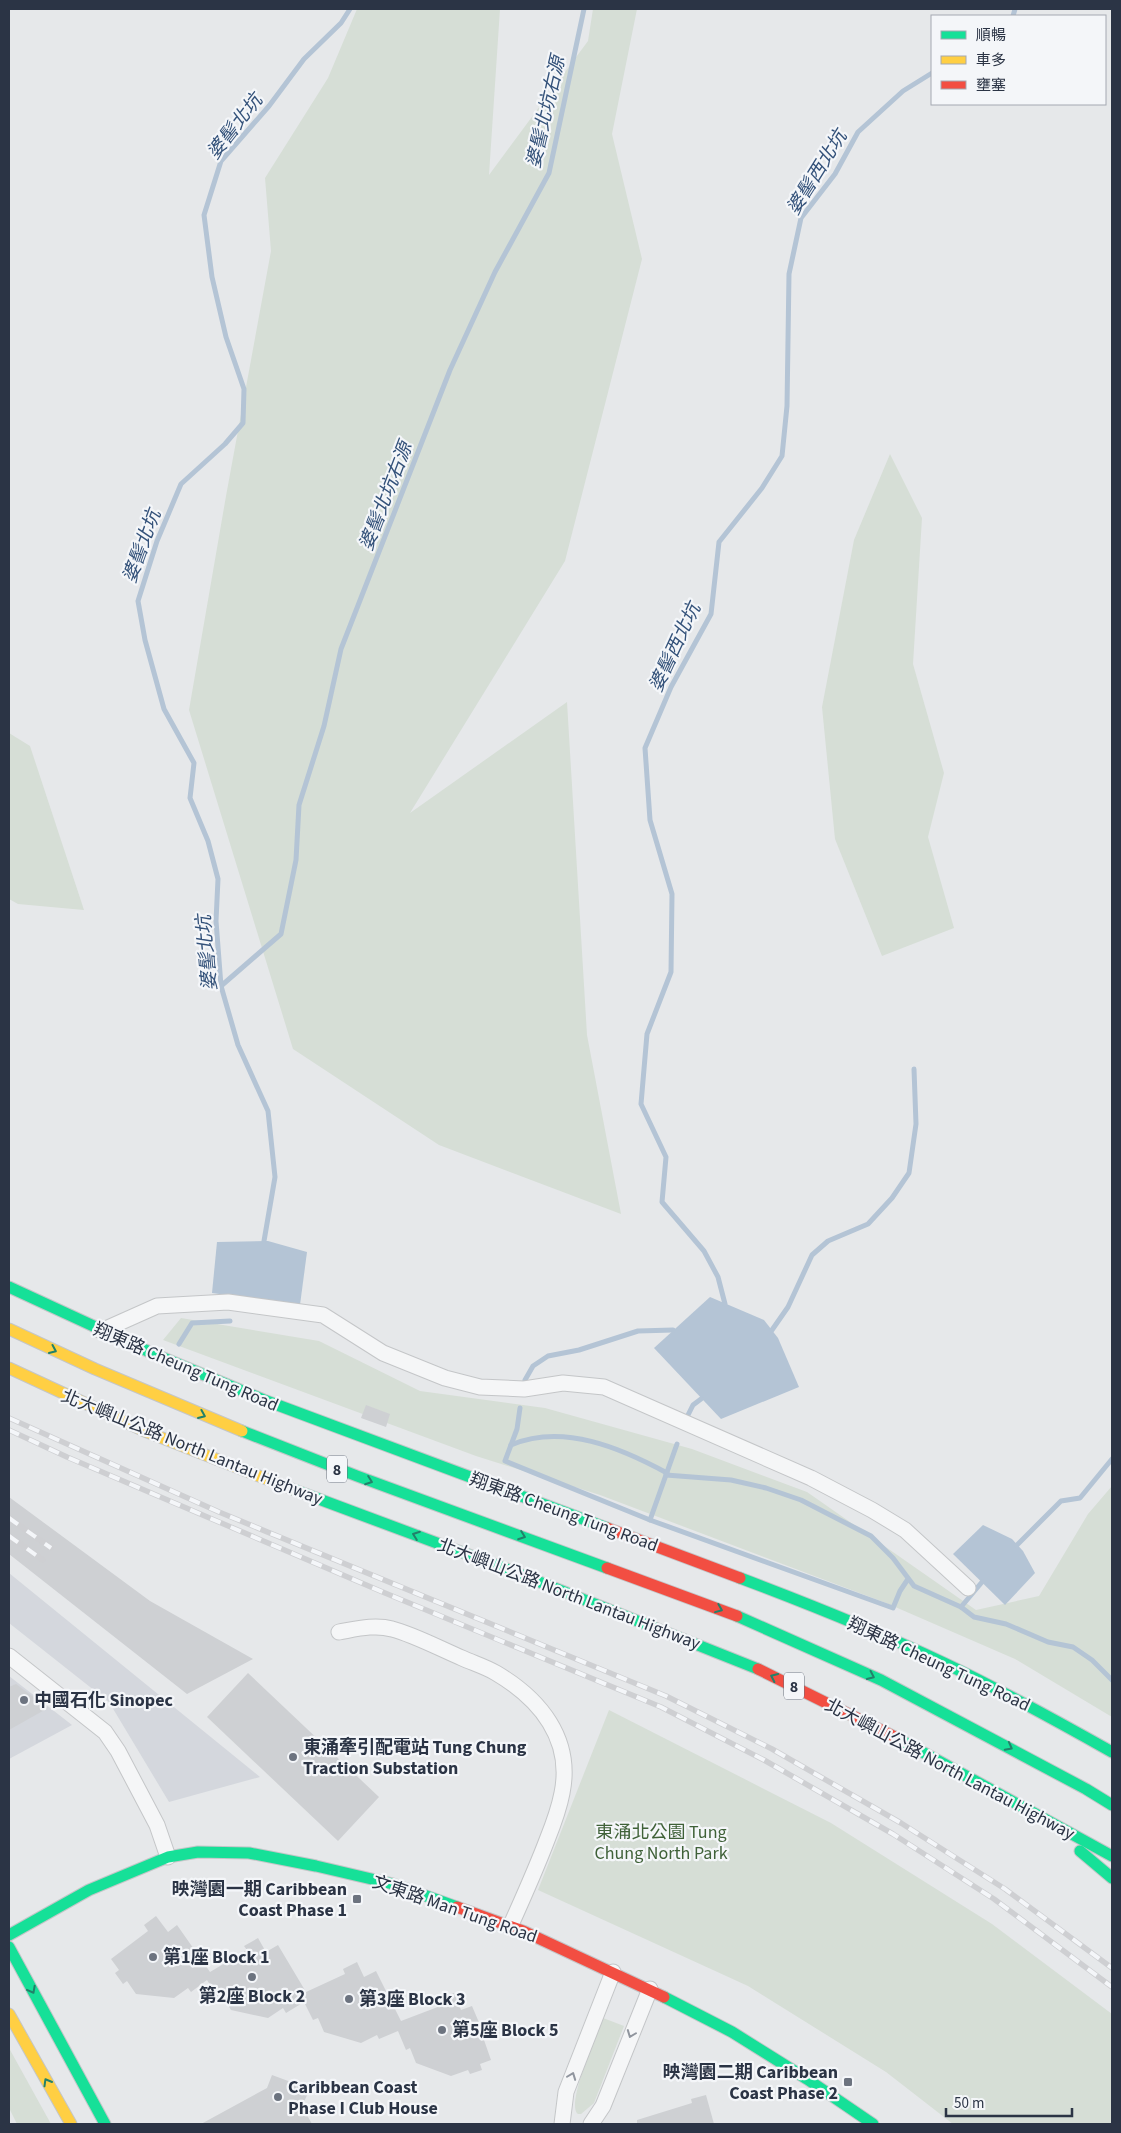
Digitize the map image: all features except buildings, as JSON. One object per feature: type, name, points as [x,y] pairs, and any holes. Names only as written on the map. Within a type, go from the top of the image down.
[{"type":"main road","name":"翔東路 Cheung Tung Road","points":[[9,1287],[101,1331],[301,1415],[754,1583],[888,1638],[1053,1718],[1112,1752]]},
{"type":"main road","name":"北大嶼山公路 North Lantau Highway","points":[[9,1329],[151,1393],[288,1451],[712,1606],[771,1630],[881,1680],[1078,1784],[1112,1805]]},
{"type":"main road","name":"北大嶼山公路 North Lantau Highway","points":[[9,1368],[147,1432],[231,1466],[512,1571],[753,1667],[819,1698],[933,1757],[1112,1856]]},
{"type":"main road","points":[[1033,1813],[1112,1878]]},
{"type":"main road","name":"文東路 Man Tung Road","points":[[9,1935],[88,1890],[168,1857],[198,1852],[249,1853],[316,1866],[393,1884],[510,1927],[650,1989],[732,2032],[873,2124]]},
{"type":"main road","points":[[9,1947],[105,2124]]},
{"type":"main road","points":[[9,2014],[71,2124]]},
{"type":"street","points":[[101,1331],[158,1306],[228,1302],[323,1315],[383,1353],[445,1378],[480,1387],[524,1389],[563,1383],[604,1387],[811,1478],[872,1510],[904,1530],[968,1588]]},
{"type":"street","points":[[339,1632],[371,1627],[392,1628],[494,1672],[516,1686],[535,1702],[550,1721],[561,1748],[565,1766],[562,1792],[535,1870],[510,1927]]},
{"type":"street","points":[[10,1658],[104,1732],[118,1752],[157,1825],[168,1857]]},
{"type":"street","points":[[572,2124],[562,2124],[566,2092],[613,1972]]},
{"type":"street","points":[[591,2124],[603,2106],[650,1989]]},
{"type":"shaded area","points":[[9,1573],[260,1777],[169,1802],[109,1702],[9,1623]]},
{"type":"shaded area","name":"中國石化 Sinopec","points":[[9,1676],[72,1725],[9,1759]]},
{"type":"green space","points":[[357,9],[500,9],[489,175],[588,41],[593,9],[637,9],[612,134],[642,259],[565,561],[410,813],[567,702],[587,1035],[621,1214],[439,1145],[293,1049],[189,710],[271,251],[265,178],[328,78]]},
{"type":"green space","points":[[890,454],[922,518],[913,664],[944,773],[928,837],[954,928],[882,956],[835,839],[822,707],[854,540]]},
{"type":"green space","points":[[9,733],[30,746],[84,910],[18,904],[9,899]]},
{"type":"green space","points":[[181,1318],[319,1341],[420,1391],[545,1408],[692,1449],[807,1492],[976,1610],[1039,1596],[1088,1514],[1112,1486],[1112,1717],[1015,1659],[886,1603],[600,1495],[476,1456],[163,1340]]},
{"type":"green space","name":"東涌北公園 Tung Chung North Park","points":[[609,1710],[831,1823],[992,1924],[1112,2014],[1112,2124],[953,2124],[886,2072],[748,1986],[538,1890]]},
{"type":"green space","points":[[603,2018],[624,2026],[594,2103],[581,2114],[578,2114],[575,2108],[579,2084]]},
{"type":"green space","points":[[9,2048],[51,2124],[17,2124],[9,2108]]},
{"type":"water","points":[[268,1241],[307,1252],[300,1305],[212,1293],[217,1242]]},
{"type":"water","points":[[710,1297],[764,1320],[778,1338],[799,1387],[721,1419],[654,1348]]},
{"type":"water","points":[[983,1525],[1012,1539],[1023,1551],[1035,1573],[1005,1605],[953,1554]]},
{"type":"waterway","name":"婆髻北坑","points":[[264,1241],[275,1177],[268,1111],[238,1045],[221,986],[216,921],[218,879],[208,841],[190,798],[194,763],[164,709],[145,640],[138,601],[157,541],[181,484],[225,444],[243,423],[244,389],[226,337],[212,277],[204,215],[221,161],[269,106],[304,59],[341,23],[350,9]]},
{"type":"waterway","name":"婆髻北坑右源","points":[[221,986],[281,934],[296,860],[299,805],[324,726],[341,649],[450,370],[495,272],[549,173],[584,9]]},
{"type":"waterway","name":"婆髻西北坑","points":[[1013,15],[1015,9]]},
{"type":"waterway","name":"婆髻西北坑","points":[[725,1304],[718,1277],[704,1251],[662,1202],[666,1157],[641,1104],[647,1034],[671,972],[672,894],[650,820],[645,748],[671,687],[711,614],[719,542],[762,488],[782,456],[787,406],[789,274],[801,218],[835,174],[858,132],[903,91],[931,74]]},
{"type":"waterway","points":[[772,1330],[788,1307],[812,1255],[828,1241],[868,1224],[892,1198],[909,1173],[916,1124],[914,1069]]},
{"type":"waterway","points":[[179,1344],[192,1323],[230,1321]]},
{"type":"waterway","points":[[525,1380],[533,1366],[548,1356],[579,1350],[638,1331],[673,1330]]},
{"type":"waterway","points":[[687,1417],[693,1405],[701,1399]]},
{"type":"waterway","points":[[520,1408],[517,1429],[505,1461],[650,1520],[893,1608],[900,1591],[908,1579]]},
{"type":"waterway","points":[[511,1445],[531,1439],[551,1437],[591,1441],[631,1455],[667,1473]]},
{"type":"waterway","points":[[650,1520],[677,1444]]},
{"type":"waterway","points":[[1017,1545],[1061,1501],[1080,1498],[1112,1459]]},
{"type":"waterway","points":[[666,1475],[731,1480],[766,1488],[801,1500],[871,1536],[893,1558],[914,1586],[961,1607],[974,1617],[1006,1624],[1048,1642],[1073,1647],[1092,1660],[1112,1680]]},
{"type":"waterway","points":[[961,1607],[982,1582]]},
{"type":"railway","points":[[9,1418],[219,1512],[666,1696],[772,1749],[901,1823],[1005,1889],[1112,1968]]},
{"type":"railway","points":[[9,1430],[67,1457],[385,1593],[661,1707],[764,1760],[893,1834],[994,1899],[1112,1987]]},
{"type":"railway","points":[[9,1518],[51,1548]]},
{"type":"railway","points":[[9,1536],[43,1560]]},
{"type":"traffic: fast","points":[[9,1287],[154,1354],[264,1400],[607,1528]]},
{"type":"traffic: fast","points":[[242,1431],[357,1476],[607,1568]]},
{"type":"traffic: fast","points":[[292,1489],[512,1571],[758,1669]]},
{"type":"traffic: fast","points":[[740,1578],[843,1618],[944,1663],[1029,1706],[1112,1752]]},
{"type":"traffic: fast","points":[[737,1616],[881,1680],[1086,1789],[1112,1805]]},
{"type":"traffic: fast","points":[[895,1737],[1112,1856]]},
{"type":"traffic: fast","points":[[1080,1851],[1112,1878]]},
{"type":"traffic: fast","points":[[9,1935],[89,1890],[168,1857],[198,1852],[249,1853],[316,1866],[393,1884],[457,1907]]},
{"type":"traffic: fast","points":[[9,1947],[105,2124]]},
{"type":"traffic: fast","points":[[664,1997],[732,2032],[807,2079],[873,2124]]},
{"type":"traffic: slow","points":[[9,1329],[95,1369],[242,1431]]},
{"type":"traffic: slow","points":[[9,1368],[147,1432],[292,1489]]},
{"type":"traffic: slow","points":[[9,2014],[71,2124]]},
{"type":"traffic: jam","points":[[607,1528],[740,1578]]},
{"type":"traffic: jam","points":[[607,1568],[737,1616]]},
{"type":"traffic: jam","points":[[758,1669],[895,1737]]},
{"type":"traffic: jam","points":[[457,1907],[523,1931],[664,1997]]},
{"type":"place","name":"中國石化 Sinopec","points":[[24,1700]]},
{"type":"place","name":"東涌牽引配電站 Tung Chung Traction Substation","points":[[293,1757]]},
{"type":"place","name":"映灣園一期 Caribbean Coast Phase 1","points":[[357,1899]]},
{"type":"place","name":"第1座 Block 1","points":[[153,1957]]},
{"type":"place","name":"第2座 Block 2","points":[[252,1977]]},
{"type":"place","name":"第3座 Block 3","points":[[349,1999]]},
{"type":"place","name":"第5座 Block 5","points":[[442,2030]]},
{"type":"place","name":"映灣園二期 Caribbean Coast Phase 2","points":[[848,2082]]},
{"type":"place","name":"Caribbean Coast Phase I Club House","points":[[278,2097]]}]
